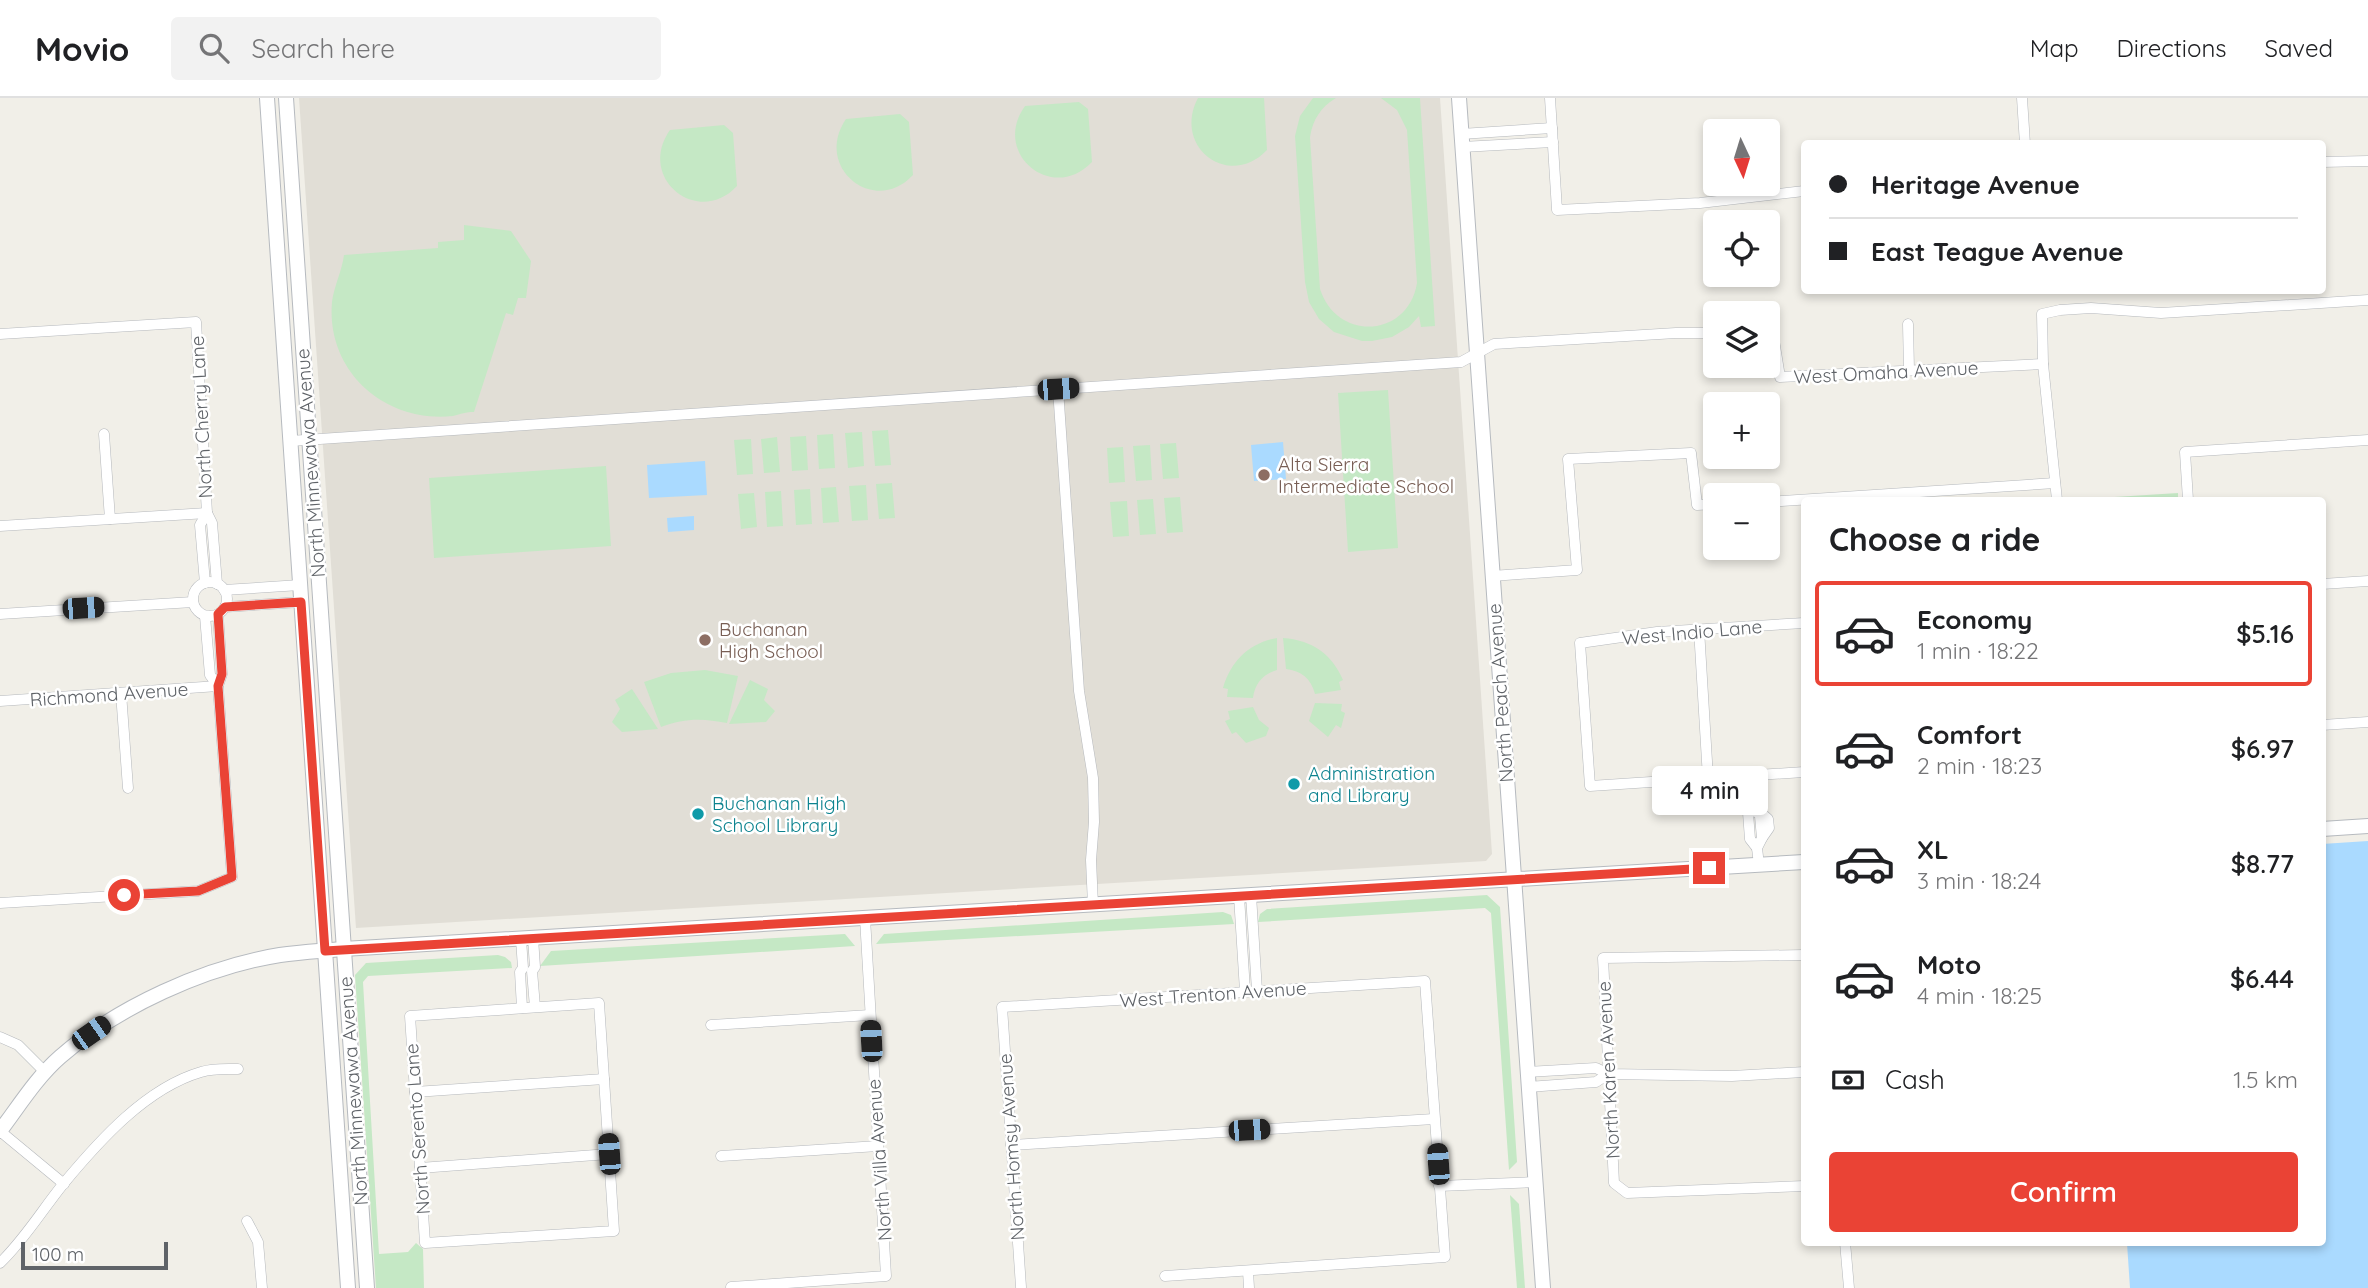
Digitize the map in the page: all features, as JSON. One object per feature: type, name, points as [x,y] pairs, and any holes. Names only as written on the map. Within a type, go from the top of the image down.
[{"type":"street","name":"North Minnewawa Avenue","points":[[267,98],[348,1288]]},
{"type":"street","name":"North Minnewawa Avenue","points":[[286,98],[367,1288]]},
{"type":"street","name":"North Peach Avenue","points":[[1459,98],[1543,1288]]},
{"type":"street","points":[[1550,98],[1557,210],[1700,203],[1801,191]]},
{"type":"street","points":[[2022,98],[2025,140]]},
{"type":"street","points":[[1462,141],[1552,128]]},
{"type":"street","points":[[1462,141],[1553,142]]},
{"type":"street","points":[[2326,162],[2364,159]]},
{"type":"street","points":[[2056,497],[2043,364],[2042,314],[2091,308],[2161,313],[2368,300]]},
{"type":"street","name":"North Cherry Lane","points":[[0,334],[196,322],[207,513],[212,523],[220,587]]},
{"type":"street","points":[[1908,324],[1909,370]]},
{"type":"street","points":[[290,441],[1461,362],[1494,344],[1703,333]]},
{"type":"street","name":"West Omaha Avenue","points":[[1780,377],[2043,364]]},
{"type":"street","points":[[1058,389],[1079,691],[1093,778],[1093,905]]},
{"type":"street","points":[[104,434],[110,519]]},
{"type":"street","points":[[2188,497],[2185,452],[2368,440]]},
{"type":"street","points":[[1492,576],[1577,570],[1568,459],[1691,453],[1697,505],[1703,505]]},
{"type":"street","points":[[1844,497],[2055,483]]},
{"type":"street","points":[[1780,501],[1801,500]]},
{"type":"street","points":[[0,526],[207,513]]},
{"type":"street","name":"North Cherry Lane","points":[[205,583],[200,525],[207,513]]},
{"type":"street","points":[[296,516],[307,559],[314,654],[318,662],[324,664]]},
{"type":"street","points":[[2326,584],[2368,581]]},
{"type":"street","points":[[300,585],[220,587],[205,583],[195,593],[193,602],[197,610],[205,615],[301,602]]},
{"type":"street","points":[[0,903],[198,891],[232,877],[218,686],[222,674],[221,611],[227,598],[220,587]]},
{"type":"street","points":[[0,614],[193,602]]},
{"type":"street","points":[[205,615],[210,675],[218,686]]},
{"type":"street","name":"West Indio Lane","points":[[1708,778],[1590,786],[1580,643],[1657,632],[1801,623]]},
{"type":"street","points":[[1699,629],[1708,778],[1801,772]]},
{"type":"street","name":"Richmond Avenue","points":[[0,701],[218,686]]},
{"type":"street","points":[[121,693],[128,788]]},
{"type":"street","points":[[2326,725],[2368,722]]},
{"type":"street","points":[[1752,775],[1757,784],[1760,812],[1759,864]]},
{"type":"street","points":[[1752,775],[1746,786],[1750,839],[1760,843]]},
{"type":"street","points":[[1748,813],[1760,812]]},
{"type":"street","points":[[2326,829],[2368,826]]},
{"type":"street","points":[[64,1184],[0,1131],[46,1072],[105,1024],[156,995],[189,981],[261,958],[343,949],[1801,862]]},
{"type":"street","points":[[1245,895],[1257,991]]},
{"type":"street","points":[[1244,992],[1245,895]]},
{"type":"street","name":"North Villa Avenue","points":[[815,1285],[886,1276],[865,918]]},
{"type":"street","points":[[527,938],[536,967],[532,971],[535,1007]]},
{"type":"street","points":[[420,1168],[609,1154],[599,1003],[522,1008],[520,972],[523,968],[527,938]]},
{"type":"street","name":"North Karen Avenue","points":[[1801,954],[1603,958],[1614,1183],[1627,1194],[1801,1186]]},
{"type":"street","name":"West Trenton Avenue","points":[[1002,1007],[1424,981],[1434,1119]]},
{"type":"street","name":"North Homsy Avenue","points":[[1002,1007],[1021,1287]]},
{"type":"street","name":"North Serento Lane","points":[[522,1008],[410,1016],[425,1243],[614,1231],[609,1154]]},
{"type":"street","points":[[712,1025],[870,1015]]},
{"type":"street","points":[[0,1037],[18,1045],[46,1072]]},
{"type":"street","points":[[1527,1079],[1596,1068],[1608,1074],[1732,1076],[1801,1072]]},
{"type":"street","points":[[0,1263],[31,1230],[64,1184],[107,1135],[149,1099],[200,1072],[238,1069]]},
{"type":"street","points":[[415,1092],[604,1079]]},
{"type":"street","points":[[1011,1145],[1434,1119],[1444,1257],[1165,1276]]},
{"type":"street","points":[[722,1156],[878,1146]]},
{"type":"street","points":[[1439,1186],[1536,1182]]},
{"type":"street","points":[[247,1221],[258,1242],[262,1288]]},
{"type":"street","points":[[1845,1246],[1849,1288]]},
{"type":"street","points":[[1248,1270],[1249,1288]]},
{"type":"street","points":[[731,1287],[815,1285]]},
{"type":"shaded area","name":"Buchanan High School","points":[[299,98],[1440,98],[1492,854],[1486,861],[356,928]]},
{"type":"green space","points":[[1198,98],[1264,98],[1267,150],[1252,161],[1237,166],[1222,164],[1208,157],[1198,147],[1192,132],[1192,116]]},
{"type":"green space","points":[[1313,98],[1336,98],[1318,114],[1310,137],[1320,289],[1329,306],[1341,318],[1356,325],[1372,326],[1387,323],[1400,315],[1411,301],[1417,283],[1407,130],[1397,110],[1381,98],[1420,98],[1435,326],[1421,327],[1419,316],[1409,327],[1392,337],[1362,341],[1334,332],[1319,319],[1309,302],[1305,282],[1295,136],[1300,116]]},
{"type":"green space","points":[[1079,102],[1088,109],[1092,162],[1076,174],[1060,178],[1044,175],[1031,167],[1021,155],[1015,140],[1016,124],[1025,106]]},
{"type":"green space","points":[[900,114],[909,122],[913,175],[898,187],[881,191],[852,181],[842,169],[837,154],[838,137],[846,119]]},
{"type":"green space","points":[[724,125],[733,133],[737,186],[722,198],[705,202],[676,192],[666,180],[661,165],[662,148],[670,130]]},
{"type":"green space","points":[[464,225],[511,231],[531,261],[526,298],[518,298],[513,315],[506,313],[474,412],[437,417],[400,410],[367,390],[343,360],[336,342],[332,302],[344,255],[438,248],[438,242],[464,240]]},
{"type":"green space","points":[[1388,390],[1398,548],[1348,552],[1338,393]]},
{"type":"green space","points":[[888,430],[891,465],[875,466],[872,431]]},
{"type":"green space","points":[[862,432],[864,466],[848,468],[845,433]]},
{"type":"green space","points":[[833,434],[835,468],[819,469],[817,435]]},
{"type":"green space","points":[[806,436],[808,470],[792,471],[790,437]]},
{"type":"green space","points":[[777,437],[780,472],[764,473],[761,439]]},
{"type":"green space","points":[[751,439],[753,474],[737,475],[734,440]]},
{"type":"green space","points":[[1176,443],[1179,478],[1163,479],[1160,444]]},
{"type":"green space","points":[[1150,445],[1152,480],[1136,481],[1133,446]]},
{"type":"green space","points":[[1123,447],[1125,482],[1109,483],[1107,448]]},
{"type":"green space","points":[[606,466],[611,546],[434,558],[429,478]]},
{"type":"green space","points":[[892,483],[895,518],[879,519],[876,484]]},
{"type":"green space","points":[[866,485],[868,520],[852,521],[849,486]]},
{"type":"green space","points":[[836,487],[839,522],[823,523],[821,488]]},
{"type":"green space","points":[[810,489],[812,524],[796,525],[794,490]]},
{"type":"green space","points":[[781,491],[783,526],[767,527],[765,492]]},
{"type":"green space","points":[[754,493],[757,527],[741,529],[738,494]]},
{"type":"green space","points":[[2178,493],[2178,497],[2115,497]]},
{"type":"green space","points":[[1180,497],[1183,532],[1167,533],[1164,498]]},
{"type":"green space","points":[[1153,499],[1156,534],[1140,535],[1137,500]]},
{"type":"green space","points":[[1127,501],[1129,536],[1113,537],[1110,502]]},
{"type":"green space","points":[[1277,638],[1277,670],[1260,680],[1253,698],[1227,697],[1228,689],[1223,688],[1236,662],[1258,644]]},
{"type":"green space","points":[[1283,638],[1312,645],[1327,656],[1343,680],[1339,682],[1341,690],[1315,694],[1305,676],[1286,669]]},
{"type":"green space","points":[[705,670],[738,676],[727,723],[694,720],[661,727],[644,682],[671,673]]},
{"type":"green space","points":[[750,680],[768,689],[764,700],[775,711],[766,722],[729,724]]},
{"type":"green space","points":[[632,689],[658,729],[622,732],[612,722],[620,709],[615,700]]},
{"type":"green space","points":[[1315,703],[1342,704],[1341,711],[1345,713],[1341,728],[1336,725],[1328,737],[1309,721]]},
{"type":"green space","points":[[1253,707],[1259,720],[1269,728],[1266,736],[1246,743],[1236,732],[1232,734],[1225,721],[1230,719],[1228,711]]},
{"type":"green space","points":[[1487,895],[1500,907],[1517,1162],[1509,1170],[1491,913],[1485,908],[1258,922],[1260,914],[1267,909]]},
{"type":"green space","points":[[1223,912],[1231,915],[1234,924],[876,944],[884,934]]},
{"type":"green space","points":[[845,934],[855,946],[540,966],[551,951]]},
{"type":"green space","points":[[498,955],[511,962],[512,968],[368,976],[363,982],[379,1254],[408,1252],[416,1243],[423,1249],[424,1288],[376,1288],[355,975],[366,963]]},
{"type":"green space","points":[[1510,1195],[1519,1204],[1525,1288],[1517,1288]]},
{"type":"water","points":[[1283,442],[1286,479],[1254,481],[1251,445]]},
{"type":"water","points":[[705,461],[707,495],[649,498],[647,465]]},
{"type":"water","points":[[694,516],[694,530],[668,532],[667,518]]},
{"type":"water","points":[[2368,841],[2368,1288],[2130,1288],[2127,1246],[2326,1246],[2326,844]]},
{"type":"place","name":"Alta Sierra Intermediate School","points":[[1264,475]]},
{"type":"place","name":"Buchanan High School","points":[[705,640]]},
{"type":"place","name":"Administration and Library","points":[[1294,784]]},
{"type":"place","name":"Buchanan High School Library","points":[[698,814]]},
{"type":"route","points":[[124,895],[198,891],[232,877],[218,686],[222,674],[218,614],[225,607],[301,602],[325,951],[1709,868]]}]
